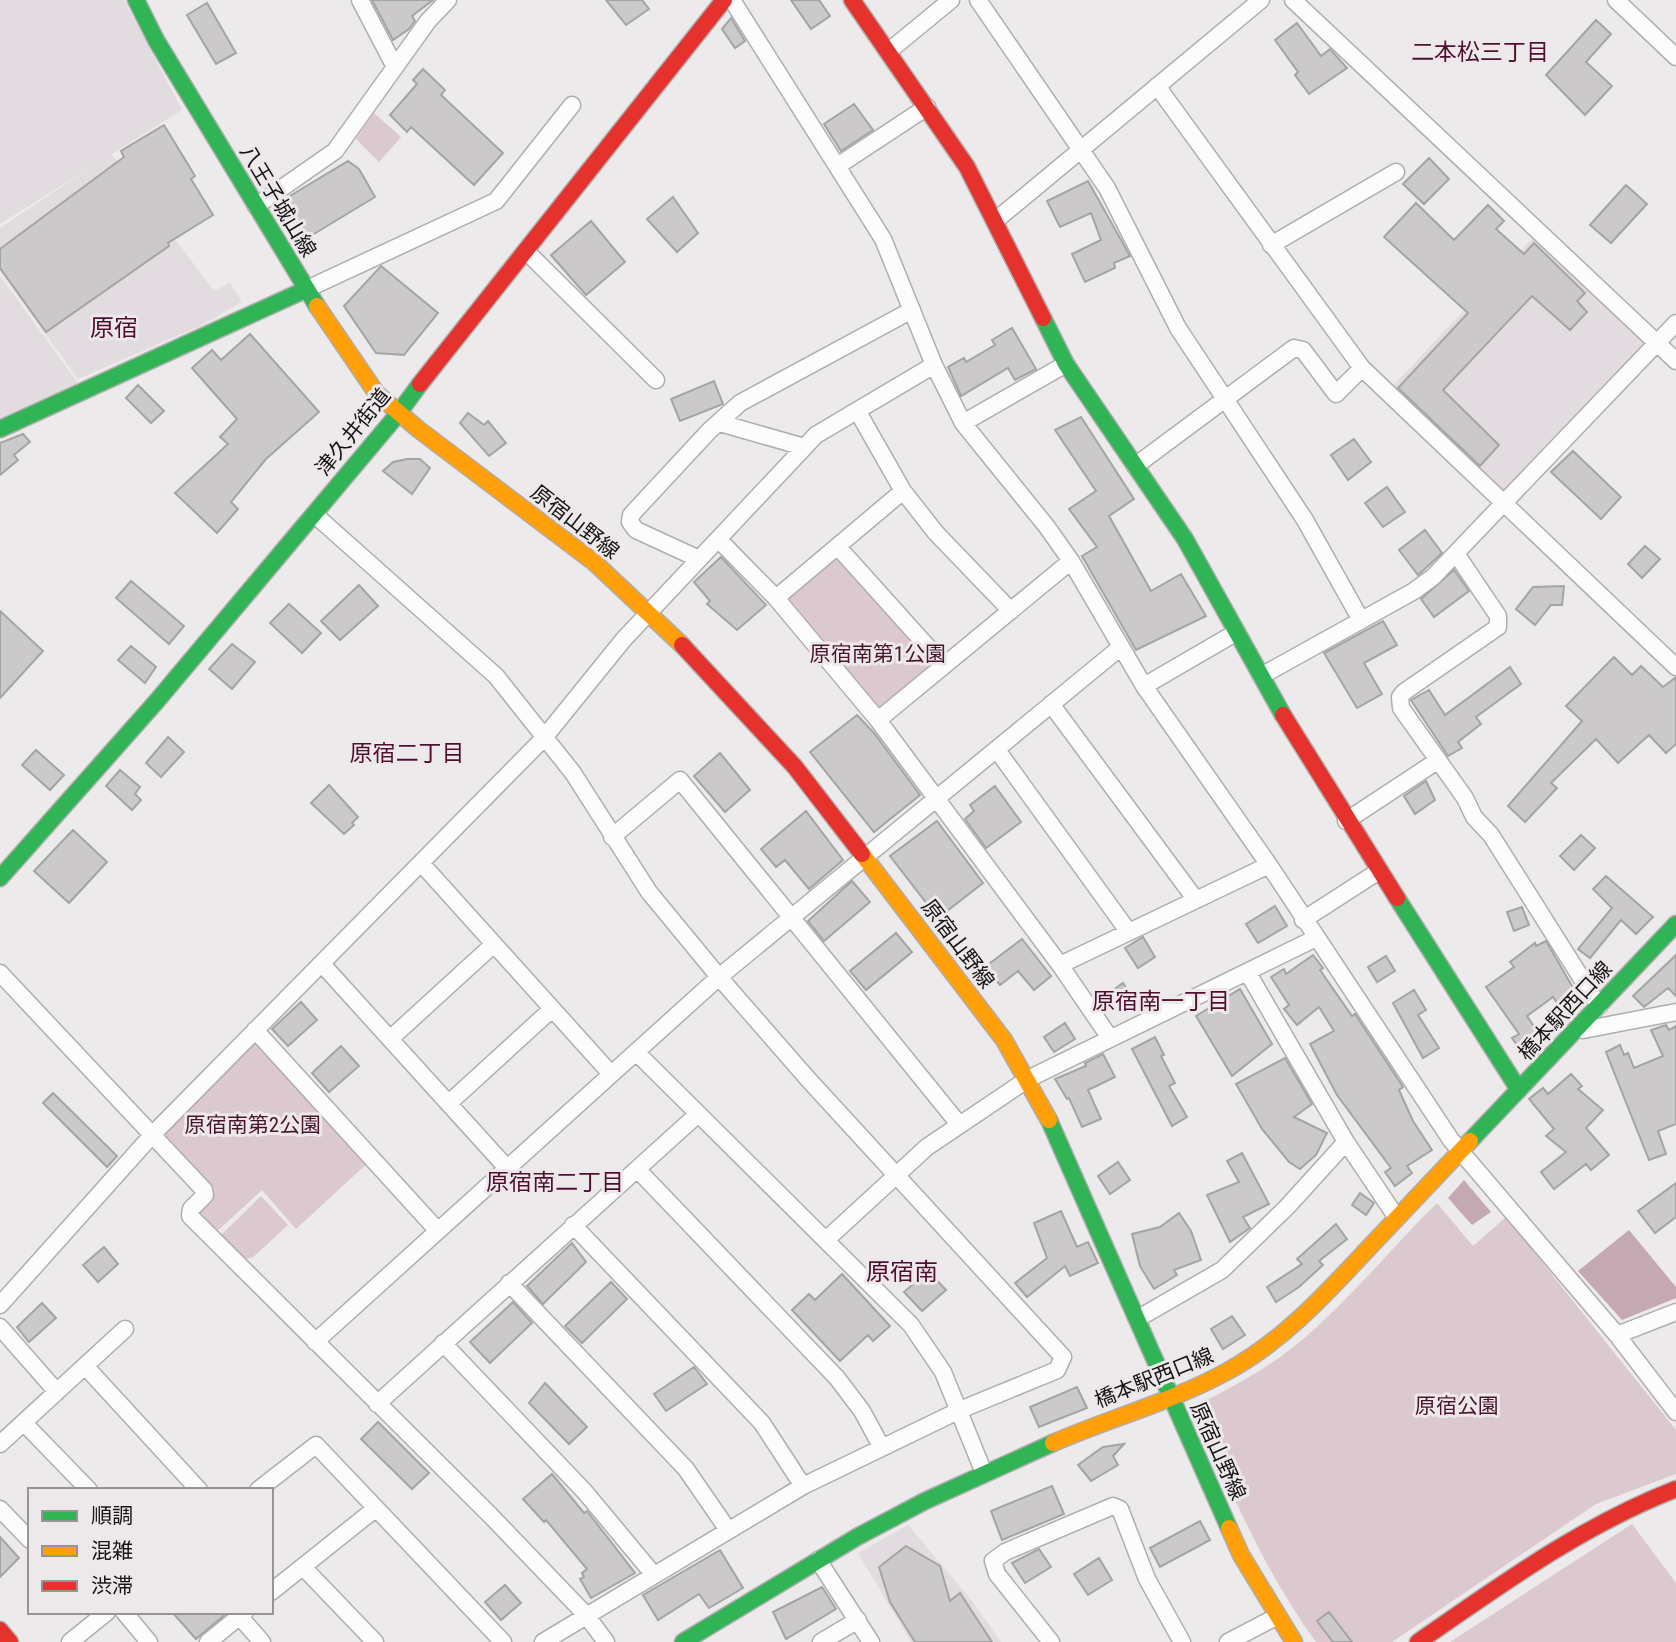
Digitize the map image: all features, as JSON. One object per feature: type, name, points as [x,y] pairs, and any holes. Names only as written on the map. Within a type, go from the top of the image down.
[{"type":"main road","name":"八王子城山線","points":[[136,0],[156,40],[307,289],[357,368],[398,414]]},
{"type":"main road","name":"津久井街道","points":[[0,878],[149,710],[398,414],[430,367],[526,251],[724,0]]},
{"type":"main road","points":[[852,0],[967,167],[1066,364],[1185,539],[1346,821],[1519,1090]]},
{"type":"main road","points":[[0,429],[307,289]]},
{"type":"main road","name":"原宿山野線","points":[[398,414],[595,563],[650,611],[755,720],[866,857],[1004,1040],[1060,1139],[1241,1555],[1276,1617],[1294,1642]]},
{"type":"main road","name":"橋本駅西口線","points":[[683,1642],[818,1560],[985,1473],[1123,1414],[1172,1398],[1228,1371],[1281,1335],[1313,1307],[1676,924]]},
{"type":"main road","points":[[1418,1642],[1592,1527],[1635,1504],[1676,1489]]},
{"type":"main road","points":[[0,1630],[10,1642]]},
{"type":"street","points":[[360,0],[395,67]]},
{"type":"street","points":[[256,206],[335,151],[428,21],[448,0]]},
{"type":"street","points":[[732,0],[839,165],[883,239],[934,365],[962,423],[1040,517],[1071,561],[1144,686],[1269,865],[1460,1153],[1618,1335],[1676,1412]]},
{"type":"street","points":[[889,51],[951,0]]},
{"type":"street","points":[[978,0],[1118,207],[1178,328],[1306,520],[1361,620]]},
{"type":"street","points":[[995,221],[1261,0]]},
{"type":"street","points":[[1293,0],[1676,361]]},
{"type":"street","points":[[1616,0],[1676,57]]},
{"type":"street","points":[[1157,86],[1362,368],[1676,667]]},
{"type":"street","points":[[307,289],[496,201],[572,105]]},
{"type":"street","points":[[839,165],[927,107]]},
{"type":"street","points":[[1271,245],[1396,172]]},
{"type":"street","points":[[526,251],[656,380]]},
{"type":"street","points":[[699,559],[636,530],[630,519],[709,431],[740,403],[912,310]]},
{"type":"street","points":[[1261,676],[1414,591],[1457,555],[1676,323]]},
{"type":"street","points":[[1135,466],[1294,348],[1303,350],[1336,394],[1362,368]]},
{"type":"street","points":[[962,423],[1066,364]]},
{"type":"street","points":[[0,1305],[153,1134],[543,739],[650,611],[804,447],[816,435],[934,365]]},
{"type":"street","points":[[858,412],[903,491],[936,533],[1011,611]]},
{"type":"street","points":[[720,423],[804,447]]},
{"type":"street","points":[[776,598],[903,491]]},
{"type":"street","points":[[314,514],[496,677],[543,739],[573,773],[649,892],[719,977],[807,1078],[898,1173],[1063,1357],[1057,1370],[881,1446],[803,1486],[543,1642]]},
{"type":"street","points":[[718,539],[776,598],[878,720],[1060,965],[1110,1038]]},
{"type":"street","points":[[838,547],[944,665]]},
{"type":"street","points":[[1457,555],[1499,621],[1494,632],[1400,697],[1401,708],[1465,798],[1475,817],[1491,835],[1599,1006]]},
{"type":"street","points":[[878,720],[1071,561]]},
{"type":"street","points":[[1144,686],[1237,632]]},
{"type":"street","points":[[315,1342],[719,977],[1121,647]]},
{"type":"street","points":[[1051,704],[1196,900]]},
{"type":"street","points":[[997,750],[1128,931]]},
{"type":"street","points":[[1346,821],[1437,761]]},
{"type":"street","points":[[612,837],[680,780],[790,920],[958,1123]]},
{"type":"street","points":[[421,863],[611,1074]]},
{"type":"street","points":[[1060,965],[1269,865]]},
{"type":"street","points":[[1303,920],[1379,872]]},
{"type":"street","points":[[827,1239],[898,1173],[958,1123],[1028,1079],[1316,938]]},
{"type":"street","points":[[390,1039],[494,944]]},
{"type":"street","points":[[323,964],[507,1168]]},
{"type":"street","points":[[1248,973],[1346,1142],[1397,1218]]},
{"type":"street","points":[[0,974],[204,1190],[205,1195],[191,1209],[190,1216],[586,1615],[606,1642]]},
{"type":"street","points":[[449,1103],[552,1009]]},
{"type":"street","points":[[1579,1027],[1583,1030],[1676,1012]]},
{"type":"street","points":[[255,1030],[438,1231]]},
{"type":"street","points":[[636,1052],[827,1239],[920,1337],[943,1372],[985,1473]]},
{"type":"street","points":[[377,1404],[698,1114]]},
{"type":"street","points":[[1137,1319],[1222,1270],[1287,1207],[1346,1142]]},
{"type":"street","points":[[637,1169],[837,1378],[862,1411],[881,1446]]},
{"type":"street","points":[[573,1226],[762,1423],[803,1486]]},
{"type":"street","points":[[509,1283],[686,1469],[728,1530]]},
{"type":"street","points":[[1618,1335],[1676,1312]]},
{"type":"street","points":[[0,1327],[57,1392]]},
{"type":"street","points":[[0,1444],[125,1329]]},
{"type":"street","points":[[443,1343],[585,1492],[654,1575]]},
{"type":"street","points":[[85,1366],[197,1488]]},
{"type":"street","points":[[24,1423],[87,1488]]},
{"type":"street","points":[[261,1488],[316,1445],[503,1642]]},
{"type":"street","points":[[1051,1642],[998,1574],[993,1561],[1005,1552],[1113,1506],[1120,1509],[1147,1579],[1182,1642]]},
{"type":"street","points":[[0,1509],[28,1538]]},
{"type":"street","points":[[273,1590],[375,1509]]},
{"type":"street","points":[[818,1560],[871,1642]]},
{"type":"street","points":[[303,1567],[375,1642]]},
{"type":"street","points":[[69,1642],[102,1614]]},
{"type":"street","points":[[126,1614],[149,1642]]},
{"type":"street","points":[[208,1642],[242,1615],[262,1642]]},
{"type":"street","points":[[1228,1642],[1276,1617]]},
{"type":"street","points":[[821,1642],[858,1620]]},
{"type":"shaded area","points":[[0,0],[124,0],[182,110],[0,224]]},
{"type":"shaded area","points":[[111,154],[214,291],[230,283],[242,302],[202,325],[78,379],[0,271],[0,228]]},
{"type":"shaded area","points":[[1539,231],[1657,343],[1504,505],[1386,393]]},
{"type":"shaded area","points":[[0,276],[78,383],[0,418]]},
{"type":"shaded area","points":[[1464,1180],[1491,1212],[1472,1225],[1448,1198]]},
{"type":"shaded area","points":[[1629,1230],[1676,1287],[1676,1298],[1622,1320],[1578,1271]]},
{"type":"shaded area","points":[[908,1525],[973,1602],[1001,1642],[911,1642],[858,1553]]},
{"type":"green space","points":[[374,113],[401,137],[379,162],[356,139]]},
{"type":"green space","name":"原宿南第1公園","points":[[838,547],[944,665],[878,720],[776,598]]},
{"type":"green space","name":"原宿南第2公園","points":[[255,1030],[372,1159],[296,1229],[262,1190],[210,1238],[190,1216],[205,1195],[153,1134]]},
{"type":"green space","points":[[261,1196],[288,1225],[252,1258],[244,1259],[221,1235]]},
{"type":"green space","name":"原宿公園","points":[[1437,1203],[1473,1246],[1506,1217],[1676,1430],[1676,1474],[1596,1504],[1392,1642],[1316,1642],[1281,1588],[1250,1532],[1199,1414],[1199,1404],[1259,1371],[1301,1341],[1341,1304]]},
{"type":"green space","points":[[1632,1524],[1676,1583],[1676,1642],[1450,1642]]},
{"type":"building","points":[[372,0],[433,0],[412,16],[415,21],[409,29],[393,40]]},
{"type":"building","points":[[606,0],[642,0],[649,9],[626,25]]},
{"type":"building","points":[[791,0],[819,0],[830,16],[811,29]]},
{"type":"building","points":[[207,3],[236,53],[216,64],[187,15]]},
{"type":"building","points":[[731,18],[745,41],[735,48],[722,29]]},
{"type":"building","points":[[1596,20],[1611,34],[1586,62],[1612,86],[1585,115],[1546,75]]},
{"type":"building","points":[[1297,23],[1321,56],[1330,49],[1347,68],[1309,94],[1295,75],[1298,72],[1275,40]]},
{"type":"building","points":[[423,69],[445,90],[441,95],[503,153],[474,185],[411,127],[407,132],[390,115],[417,84],[413,80]]},
{"type":"building","points":[[854,104],[873,130],[841,151],[824,124]]},
{"type":"building","points":[[164,125],[195,176],[191,179],[213,215],[168,243],[169,246],[46,332],[0,268],[0,249],[124,157],[121,151]]},
{"type":"building","points":[[1429,158],[1449,179],[1424,204],[1403,184]]},
{"type":"building","points":[[348,161],[359,169],[375,197],[299,243],[275,205]]},
{"type":"building","points":[[1088,181],[1130,256],[1114,263],[1115,268],[1085,282],[1072,254],[1101,240],[1091,213],[1060,227],[1047,201]]},
{"type":"building","points":[[1626,185],[1647,204],[1611,243],[1590,225]]},
{"type":"building","points":[[673,197],[698,233],[677,252],[647,219]]},
{"type":"building","points":[[1416,203],[1454,240],[1488,205],[1504,221],[1496,229],[1524,254],[1534,243],[1585,293],[1577,301],[1587,312],[1570,330],[1532,296],[1443,390],[1499,445],[1480,466],[1398,388],[1468,313],[1384,237]]},
{"type":"building","points":[[591,221],[625,262],[586,295],[551,255]]},
{"type":"building","points":[[381,266],[438,313],[404,355],[376,353],[344,306]]},
{"type":"building","points":[[1012,328],[1036,369],[1015,380],[1008,368],[961,396],[948,367],[964,358],[966,362],[995,345],[992,340]]},
{"type":"building","points":[[250,334],[319,412],[266,459],[231,502],[238,509],[217,533],[175,493],[228,444],[220,437],[237,419],[192,368],[212,350],[221,360]]},
{"type":"building","points":[[714,381],[723,404],[680,421],[671,399]]},
{"type":"building","points":[[138,385],[164,411],[151,423],[126,398]]},
{"type":"building","points":[[468,413],[484,425],[488,421],[506,443],[489,456],[460,423]]},
{"type":"building","points":[[1081,417],[1134,499],[1109,516],[1151,591],[1181,574],[1206,616],[1136,650],[1082,556],[1097,547],[1069,509],[1096,491],[1055,430]]},
{"type":"building","points":[[23,434],[30,442],[14,455],[18,460],[0,475],[0,443]]},
{"type":"building","points":[[1354,439],[1371,462],[1348,480],[1331,455]]},
{"type":"building","points":[[1573,451],[1621,497],[1601,519],[1551,472]]},
{"type":"building","points":[[420,459],[430,468],[412,494],[383,471],[393,462]]},
{"type":"building","points":[[1387,487],[1405,512],[1383,527],[1365,503]]},
{"type":"building","points":[[1425,530],[1442,553],[1418,575],[1399,550]]},
{"type":"building","points":[[1645,546],[1660,559],[1642,578],[1628,564]]},
{"type":"building","points":[[721,557],[766,605],[737,630],[707,604],[710,601],[694,582]]},
{"type":"building","points":[[1454,570],[1469,591],[1434,617],[1421,599]]},
{"type":"building","points":[[131,581],[184,626],[169,644],[116,598]]},
{"type":"building","points":[[359,585],[378,606],[340,640],[321,621]]},
{"type":"building","points":[[1564,586],[1562,605],[1551,605],[1535,625],[1516,609],[1533,587]]},
{"type":"building","points":[[289,604],[321,633],[302,653],[270,623]]},
{"type":"building","points":[[0,611],[43,651],[0,698]]},
{"type":"building","points":[[1383,621],[1397,645],[1364,663],[1382,694],[1357,708],[1324,653]]},
{"type":"building","points":[[232,644],[255,662],[232,689],[209,669]]},
{"type":"building","points":[[131,646],[156,667],[145,683],[118,660]]},
{"type":"building","points":[[1614,657],[1632,675],[1641,666],[1663,687],[1676,677],[1676,744],[1666,753],[1649,735],[1618,763],[1596,739],[1551,783],[1557,788],[1525,822],[1508,806],[1582,721],[1566,706]]},
{"type":"building","points":[[1510,667],[1521,684],[1476,717],[1481,724],[1458,742],[1462,748],[1448,756],[1411,700],[1429,690],[1445,715]]},
{"type":"building","points":[[857,715],[874,733],[920,795],[874,832],[810,752]]},
{"type":"building","points":[[168,737],[184,752],[161,777],[146,763]]},
{"type":"building","points":[[36,750],[64,775],[50,790],[22,765]]},
{"type":"building","points":[[720,753],[750,790],[725,812],[694,776]]},
{"type":"building","points":[[120,770],[140,787],[135,794],[141,800],[132,810],[106,786]]},
{"type":"building","points":[[1426,781],[1435,800],[1415,814],[1404,796]]},
{"type":"building","points":[[329,785],[358,817],[344,834],[311,803]]},
{"type":"building","points":[[995,786],[1021,822],[986,848],[965,819],[974,811],[970,805]]},
{"type":"building","points":[[806,811],[843,860],[809,889],[785,860],[776,867],[761,849]]},
{"type":"building","points":[[937,821],[983,883],[938,918],[890,856]]},
{"type":"building","points":[[73,830],[107,862],[69,903],[34,871]]},
{"type":"building","points":[[1581,835],[1595,848],[1574,870],[1560,856]]},
{"type":"building","points":[[1606,876],[1653,917],[1636,934],[1621,920],[1590,958],[1578,949],[1612,908],[1593,889]]},
{"type":"building","points":[[852,881],[870,902],[824,941],[808,921]]},
{"type":"building","points":[[1275,906],[1287,926],[1258,943],[1246,924]]},
{"type":"building","points":[[1522,907],[1529,925],[1514,931],[1507,912]]},
{"type":"building","points":[[896,933],[912,952],[866,990],[850,971]]},
{"type":"building","points":[[1143,937],[1155,957],[1138,968],[1125,948]]},
{"type":"building","points":[[1022,939],[1051,976],[1034,990],[1018,971],[1000,985],[985,967]]},
{"type":"building","points":[[1546,941],[1580,1000],[1563,1012],[1553,997],[1527,1016],[1541,1037],[1521,1051],[1512,1038],[1519,1034],[1486,987],[1514,967],[1510,962],[1535,943],[1536,946]]},
{"type":"building","points":[[1313,955],[1323,968],[1320,970],[1352,1016],[1355,1014],[1403,1087],[1399,1090],[1413,1121],[1432,1150],[1407,1166],[1412,1173],[1395,1186],[1385,1172],[1391,1168],[1337,1095],[1310,1044],[1334,1031],[1319,1007],[1297,1025],[1284,1009],[1289,1005],[1271,977],[1284,969],[1286,974]]},
{"type":"building","points":[[1676,955],[1676,996],[1668,988],[1644,1007],[1633,996]]},
{"type":"building","points":[[1386,956],[1395,971],[1377,982],[1368,967]]},
{"type":"building","points":[[1123,983],[1134,1000],[1120,1010],[1109,993]]},
{"type":"building","points":[[1240,989],[1272,1044],[1232,1076],[1196,1016]]},
{"type":"building","points":[[1414,990],[1426,1010],[1418,1015],[1439,1048],[1423,1058],[1393,1003]]},
{"type":"building","points":[[301,1002],[317,1020],[288,1046],[272,1029]]},
{"type":"building","points":[[1065,1023],[1075,1039],[1054,1052],[1044,1037]]},
{"type":"building","points":[[1666,1025],[1669,1030],[1676,1026],[1676,1124],[1658,1131],[1666,1154],[1649,1160],[1606,1052],[1620,1045],[1624,1055],[1628,1053],[1634,1068],[1663,1056],[1651,1030]]},
{"type":"building","points":[[1155,1037],[1175,1083],[1169,1086],[1187,1117],[1172,1126],[1132,1049]]},
{"type":"building","points":[[341,1046],[359,1066],[329,1092],[312,1073]]},
{"type":"building","points":[[1103,1054],[1115,1077],[1088,1090],[1101,1119],[1082,1127],[1069,1098],[1067,1099],[1055,1079],[1086,1066],[1085,1063]]},
{"type":"building","points":[[1285,1058],[1312,1104],[1294,1117],[1327,1133],[1316,1155],[1300,1169],[1289,1162],[1262,1129],[1236,1084]]},
{"type":"building","points":[[1571,1074],[1582,1086],[1578,1089],[1603,1110],[1586,1128],[1609,1155],[1591,1170],[1586,1164],[1554,1189],[1541,1172],[1566,1152],[1546,1136],[1554,1129],[1529,1099],[1543,1088],[1548,1094]]},
{"type":"building","points":[[53,1093],[117,1156],[107,1167],[43,1103]]},
{"type":"building","points":[[1242,1153],[1269,1204],[1243,1217],[1250,1228],[1230,1242],[1207,1195],[1239,1182],[1227,1161]]},
{"type":"building","points":[[1118,1162],[1130,1180],[1110,1194],[1098,1176]]},
{"type":"building","points":[[1676,1183],[1676,1217],[1655,1233],[1638,1211]]},
{"type":"building","points":[[1360,1193],[1374,1203],[1366,1215],[1352,1205]]},
{"type":"building","points":[[1061,1211],[1077,1247],[1088,1242],[1098,1263],[1070,1276],[1065,1266],[1027,1297],[1015,1283],[1047,1258],[1034,1223]]},
{"type":"building","points":[[1179,1213],[1191,1231],[1201,1260],[1174,1270],[1177,1275],[1154,1289],[1140,1266],[1132,1234],[1160,1227]]},
{"type":"building","points":[[1336,1224],[1347,1239],[1319,1261],[1323,1265],[1299,1287],[1276,1302],[1267,1287],[1302,1264],[1297,1259]]},
{"type":"building","points":[[572,1243],[586,1262],[543,1304],[527,1286]]},
{"type":"building","points":[[104,1247],[118,1264],[98,1282],[83,1265]]},
{"type":"building","points":[[928,1271],[946,1290],[922,1311],[904,1292]]},
{"type":"building","points":[[842,1274],[890,1326],[873,1341],[868,1335],[840,1361],[792,1310],[809,1294],[815,1300]]},
{"type":"building","points":[[611,1282],[627,1299],[582,1343],[565,1326]]},
{"type":"building","points":[[513,1302],[532,1323],[490,1363],[470,1342]]},
{"type":"building","points":[[42,1303],[56,1318],[29,1342],[17,1327]]},
{"type":"building","points":[[1232,1316],[1245,1335],[1223,1349],[1211,1329]]},
{"type":"building","points":[[694,1367],[707,1384],[666,1411],[654,1394]]},
{"type":"building","points":[[545,1383],[587,1427],[569,1444],[529,1403]]},
{"type":"building","points":[[1077,1387],[1087,1408],[1039,1427],[1030,1407]]},
{"type":"building","points":[[378,1422],[429,1473],[412,1489],[361,1439]]},
{"type":"building","points":[[1124,1444],[1113,1456],[1118,1465],[1091,1481],[1078,1465],[1103,1447]]},
{"type":"building","points":[[552,1474],[584,1513],[587,1511],[635,1573],[591,1598],[580,1579],[584,1577],[582,1573],[587,1569],[546,1520],[544,1522],[523,1499]]},
{"type":"building","points":[[1052,1486],[1064,1514],[1002,1540],[991,1511]]},
{"type":"building","points":[[1200,1521],[1210,1540],[1160,1567],[1150,1548]]},
{"type":"building","points":[[0,1537],[19,1558],[0,1577]]},
{"type":"building","points":[[906,1546],[940,1566],[950,1601],[960,1593],[992,1642],[915,1642],[890,1602],[879,1567]]},
{"type":"building","points":[[1039,1549],[1051,1567],[1025,1583],[1012,1563]]},
{"type":"building","points":[[720,1550],[743,1588],[709,1608],[699,1594],[658,1620],[643,1595]]},
{"type":"building","points":[[1099,1558],[1112,1580],[1088,1595],[1074,1574]]},
{"type":"building","points":[[505,1585],[521,1603],[501,1620],[485,1602]]},
{"type":"building","points":[[822,1587],[836,1609],[786,1639],[773,1612]]},
{"type":"building","points":[[1329,1612],[1352,1642],[1333,1642],[1317,1621]]},
{"type":"building","points":[[174,1614],[226,1614],[196,1639]]},
{"type":"traffic: fast","points":[[136,0],[156,40],[317,306]]},
{"type":"traffic: fast","points":[[0,429],[307,289]]},
{"type":"traffic: fast","points":[[1043,318],[1066,364],[1185,539],[1283,715]]},
{"type":"traffic: fast","points":[[0,878],[156,702],[398,414],[420,384]]},
{"type":"traffic: fast","points":[[1397,898],[1519,1090]]},
{"type":"traffic: fast","points":[[1470,1141],[1676,924]]},
{"type":"traffic: fast","points":[[1049,1120],[1229,1528]]},
{"type":"traffic: fast","points":[[683,1642],[857,1537],[925,1501],[1053,1443]]},
{"type":"traffic: slow","points":[[317,306],[377,394],[418,429],[595,563],[682,645]]},
{"type":"traffic: slow","points":[[862,854],[1004,1040],[1049,1120]]},
{"type":"traffic: slow","points":[[1053,1443],[1205,1383],[1264,1348],[1348,1271],[1470,1141]]},
{"type":"traffic: slow","points":[[1229,1528],[1241,1555],[1294,1642]]},
{"type":"traffic: jam","points":[[420,384],[724,0]]},
{"type":"traffic: jam","points":[[852,0],[967,167],[1043,318]]},
{"type":"traffic: jam","points":[[682,645],[795,767],[862,854]]},
{"type":"traffic: jam","points":[[1283,715],[1397,898]]},
{"type":"traffic: jam","points":[[1418,1642],[1542,1558],[1607,1520],[1676,1489]]},
{"type":"traffic: jam","points":[[0,1630],[10,1642]]},
{"type":"district","name":"二本松三丁目","points":[[1480,52]]},
{"type":"district","name":"原宿","points":[[114,328]]},
{"type":"district","name":"原宿二丁目","points":[[407,753]]},
{"type":"district","name":"原宿南一丁目","points":[[1161,1001]]},
{"type":"district","name":"原宿南二丁目","points":[[555,1182]]},
{"type":"district","name":"原宿南","points":[[902,1272]]}]
